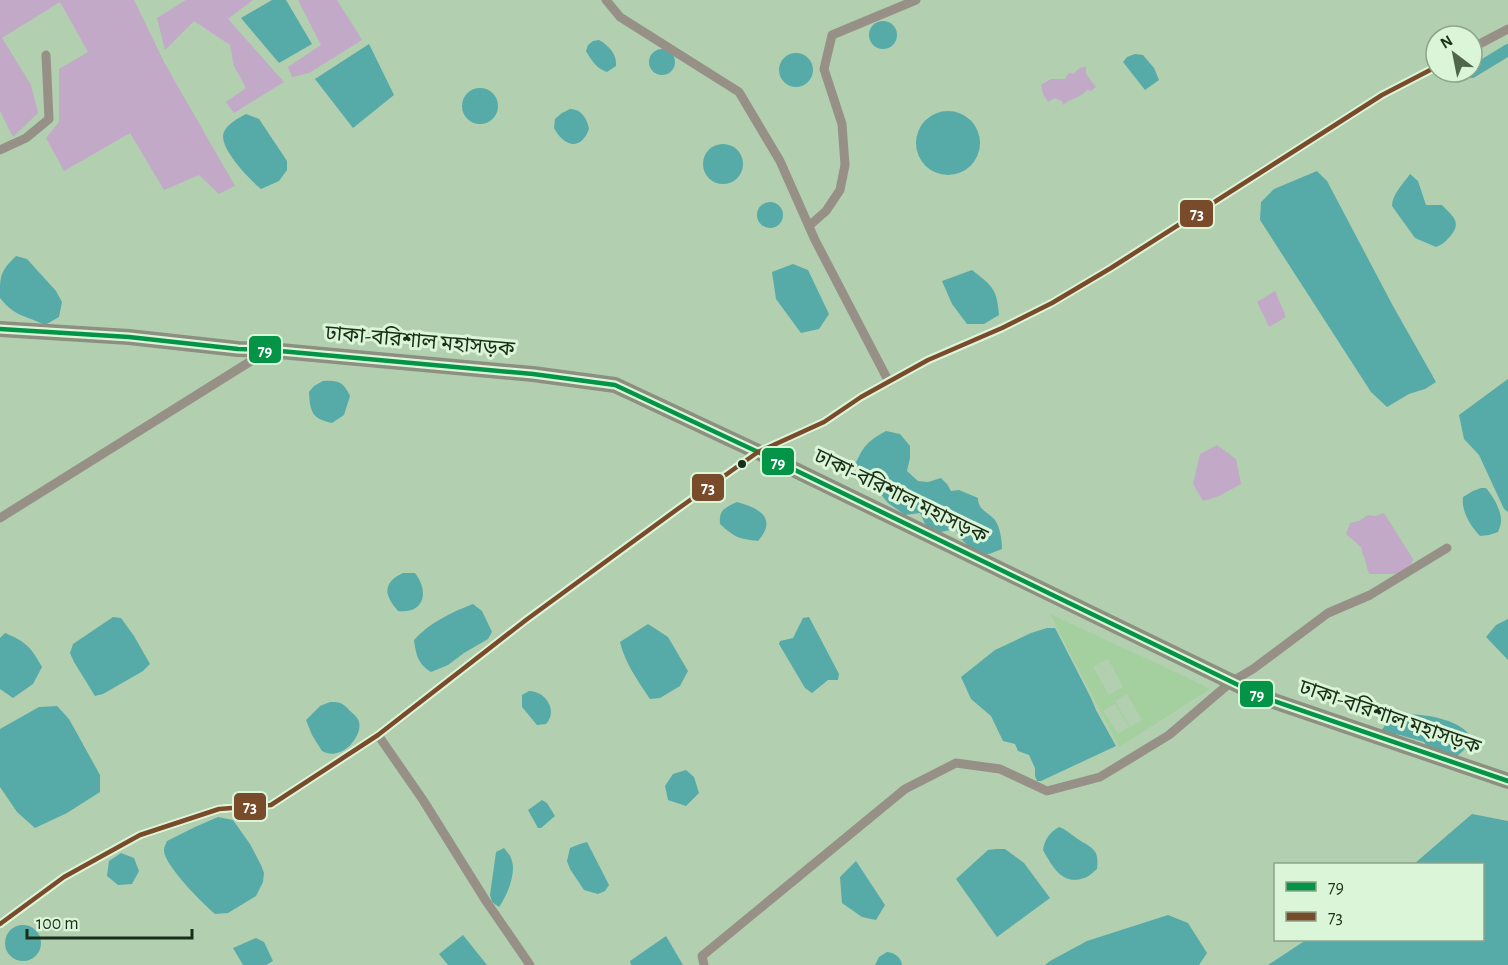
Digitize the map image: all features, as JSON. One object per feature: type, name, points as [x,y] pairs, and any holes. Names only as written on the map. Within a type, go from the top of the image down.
[{"type":"highway","name":"ঢাকা-বরিশাল মহাসড়ক","points":[[0,329],[129,337],[238,350],[269,350],[533,374],[615,385],[1265,698],[1508,781]]},
{"type":"street","points":[[606,0],[620,17],[739,92],[780,161],[809,226],[889,382]]},
{"type":"street","points":[[809,226],[826,211],[840,190],[845,165],[842,124],[824,69],[832,35],[916,0]]},
{"type":"street","points":[[1484,42],[1508,29]]},
{"type":"street","points":[[0,150],[26,138],[49,119],[46,55]]},
{"type":"street","points":[[0,924],[64,877],[140,836],[219,809],[271,805],[378,735],[526,620],[758,452],[824,422],[861,397],[928,360],[1002,328],[1052,303],[1111,268],[1382,95],[1424,73]]},
{"type":"street","points":[[0,518],[269,350]]},
{"type":"street","points":[[704,965],[702,957],[905,789],[956,763],[1000,769],[1047,791],[1100,777],[1169,735],[1231,682],[1253,669],[1328,613],[1370,595],[1447,548]]},
{"type":"street","points":[[378,735],[423,800],[486,901],[531,965]]},
{"type":"shaded area","points":[[0,0],[134,0],[165,64],[235,186],[219,194],[199,175],[164,190],[130,133],[64,171],[46,138],[59,122],[59,69],[88,52],[60,2],[2,38],[31,85],[38,113],[13,137],[0,111]]},
{"type":"shaded area","points":[[186,0],[253,0],[228,19],[284,82],[234,113],[226,102],[246,88],[234,66],[230,45],[194,21],[165,50],[157,18]]},
{"type":"shaded area","points":[[298,0],[337,0],[362,40],[309,73],[292,77],[288,67],[321,45]]},
{"type":"shaded area","points":[[1086,66],[1086,74],[1096,87],[1063,105],[1062,101],[1055,98],[1048,102],[1041,85],[1051,79],[1065,79],[1069,73],[1074,74],[1078,69]]},
{"type":"shaded area","points":[[1275,291],[1286,317],[1269,327],[1257,302]]},
{"type":"shaded area","points":[[1217,445],[1236,459],[1241,484],[1219,496],[1203,501],[1193,484],[1200,454]]},
{"type":"shaded area","points":[[1384,513],[1413,559],[1408,574],[1369,574],[1361,547],[1346,534],[1350,523],[1359,521],[1368,515],[1375,516]]},
{"type":"shaded area","points":[[1050,614],[1210,689],[1119,747]],"holes":[[[1108,659],[1123,687],[1109,695],[1093,667]],[[1127,694],[1142,720],[1130,727],[1115,701]],[[1115,704],[1129,727],[1118,734],[1103,711]]]},
{"type":"water","points":[[272,0],[286,0],[312,44],[279,63],[241,18]]},
{"type":"water","points":[[883,21],[893,25],[897,35],[893,45],[883,49],[873,45],[869,35],[873,25]]},
{"type":"water","points":[[599,40],[609,48],[615,58],[616,66],[607,72],[592,61],[586,51],[588,45]]},
{"type":"water","points":[[369,44],[394,95],[353,128],[315,79]]},
{"type":"water","points":[[662,49],[671,53],[675,62],[671,71],[662,75],[653,71],[649,62],[653,53]]},
{"type":"water","points":[[796,53],[808,58],[813,70],[808,82],[796,87],[784,82],[779,70],[784,58]]},
{"type":"water","points":[[1135,54],[1143,55],[1154,68],[1159,80],[1145,90],[1123,62],[1127,57]]},
{"type":"water","points":[[480,88],[493,93],[498,106],[493,119],[480,124],[467,119],[462,106],[467,93]]},
{"type":"water","points":[[570,109],[583,115],[589,129],[582,141],[572,144],[563,139],[554,128],[555,119]]},
{"type":"water","points":[[948,111],[966,117],[974,125],[980,143],[974,161],[966,169],[948,175],[930,169],[922,161],[916,143],[922,125],[930,117]]},
{"type":"water","points":[[246,114],[259,119],[287,161],[287,170],[279,181],[261,189],[230,154],[223,138],[228,126]]},
{"type":"water","points":[[723,144],[737,150],[743,164],[737,178],[723,184],[709,178],[703,164],[709,150]]},
{"type":"water","points":[[1317,171],[1327,181],[1436,382],[1387,407],[1371,392],[1260,220],[1261,202],[1274,189]]},
{"type":"water","points":[[1410,174],[1418,181],[1426,205],[1442,205],[1456,222],[1452,234],[1436,247],[1415,238],[1392,206],[1396,193]]},
{"type":"water","points":[[770,202],[779,206],[783,215],[779,224],[770,228],[761,224],[757,215],[761,206]]},
{"type":"water","points":[[16,256],[27,259],[56,291],[62,302],[59,317],[45,325],[16,312],[0,298],[2,274]]},
{"type":"water","points":[[793,264],[808,270],[829,314],[819,329],[801,333],[776,299],[772,272]]},
{"type":"water","points":[[972,270],[989,284],[997,299],[999,315],[984,324],[967,324],[952,304],[942,281]]},
{"type":"water","points":[[1508,379],[1508,512],[1504,509],[1479,455],[1464,439],[1459,415]]},
{"type":"water","points":[[323,381],[340,383],[350,396],[344,415],[332,423],[316,417],[311,410],[309,392]]},
{"type":"water","points":[[886,431],[900,434],[910,446],[907,471],[918,481],[928,482],[941,478],[951,491],[959,490],[978,498],[982,508],[997,523],[1002,549],[978,555],[961,539],[955,529],[941,532],[930,531],[920,513],[905,515],[888,503],[855,465],[867,445]]},
{"type":"water","points":[[1481,488],[1486,488],[1494,499],[1499,509],[1501,522],[1498,532],[1480,536],[1467,518],[1463,497]]},
{"type":"water","points":[[737,502],[759,511],[766,520],[764,533],[758,541],[737,537],[720,524],[723,510]]},
{"type":"water","points":[[403,573],[415,573],[423,594],[419,605],[414,609],[398,611],[390,600],[387,590],[391,581]]},
{"type":"water","points":[[473,604],[482,611],[492,632],[488,639],[448,665],[431,672],[418,659],[414,640],[441,619]]},
{"type":"water","points":[[113,617],[121,618],[150,664],[143,671],[103,694],[95,696],[70,653],[73,644]]},
{"type":"water","points":[[809,617],[839,674],[838,680],[828,680],[812,693],[805,688],[779,644],[780,641],[793,638],[803,618]]},
{"type":"water","points":[[1508,619],[1508,660],[1486,637],[1496,625]]},
{"type":"water","points":[[648,624],[668,637],[688,671],[680,686],[660,698],[650,699],[629,665],[620,642]]},
{"type":"water","points":[[1047,628],[1055,628],[1116,746],[1037,781],[1035,768],[1029,755],[1018,751],[1015,744],[1003,741],[991,716],[971,699],[961,677],[995,650]]},
{"type":"water","points":[[5,633],[28,646],[42,667],[33,684],[13,698],[0,689],[0,638]]},
{"type":"water","points":[[529,691],[541,694],[548,703],[551,713],[546,724],[537,725],[522,707],[522,695]]},
{"type":"water","points":[[330,702],[345,706],[359,722],[359,731],[351,744],[344,750],[333,754],[322,751],[306,720],[320,706]]},
{"type":"water","points":[[57,706],[69,719],[100,775],[100,792],[67,813],[35,828],[17,812],[0,787],[0,729],[39,707]]},
{"type":"water","points":[[1408,714],[1433,717],[1457,725],[1470,735],[1464,750],[1454,759],[1430,750],[1424,742],[1382,730],[1385,725]]},
{"type":"water","points":[[686,770],[694,777],[699,793],[686,806],[668,800],[665,786],[673,774]]},
{"type":"water","points":[[542,800],[547,803],[555,816],[538,828],[528,810]]},
{"type":"water","points":[[1472,814],[1508,821],[1508,965],[1268,965],[1304,941],[1484,941],[1484,863],[1415,863]]},
{"type":"water","points":[[218,817],[233,820],[250,844],[264,873],[263,882],[256,896],[228,913],[215,914],[177,874],[165,856],[164,850],[167,841]]},
{"type":"water","points":[[1059,827],[1095,852],[1098,862],[1097,869],[1088,877],[1076,880],[1064,877],[1046,856],[1043,850],[1045,843],[1050,834]]},
{"type":"water","points":[[587,842],[609,885],[605,891],[598,894],[584,890],[567,861],[570,848]]},
{"type":"water","points":[[504,848],[511,859],[513,872],[508,891],[499,907],[492,902],[490,895],[496,852]]},
{"type":"water","points":[[1005,849],[1024,863],[1050,898],[997,937],[956,879],[988,850]]},
{"type":"water","points":[[121,853],[134,858],[139,871],[132,884],[118,885],[107,876],[109,861]]},
{"type":"water","points":[[856,861],[885,905],[876,920],[862,917],[842,903],[840,877]]},
{"type":"water","points":[[1168,915],[1188,923],[1207,953],[1199,965],[1045,965],[1087,941]]},
{"type":"water","points":[[23,925],[36,930],[41,943],[36,956],[23,961],[10,956],[5,943],[10,930]]},
{"type":"water","points":[[463,935],[487,965],[448,965],[439,954]]},
{"type":"water","points":[[666,936],[683,965],[631,965],[630,961]]},
{"type":"water","points":[[256,938],[264,942],[273,961],[266,965],[243,965],[233,948]]},
{"type":"water","points":[[887,952],[897,956],[902,965],[875,965],[879,957]]},
{"type":"waterway","points":[[1484,65],[1508,50]]},
{"type":"transit line","name":"73","points":[[0,924],[64,877],[140,835],[219,809],[271,805],[378,735],[526,620],[758,452],[824,422],[861,397],[928,360],[1002,328],[1052,303],[1111,268],[1382,95],[1424,73]]},
{"type":"transit line","name":"79","points":[[0,329],[129,337],[238,349],[533,374],[615,385],[1265,698],[1508,781]]}]
